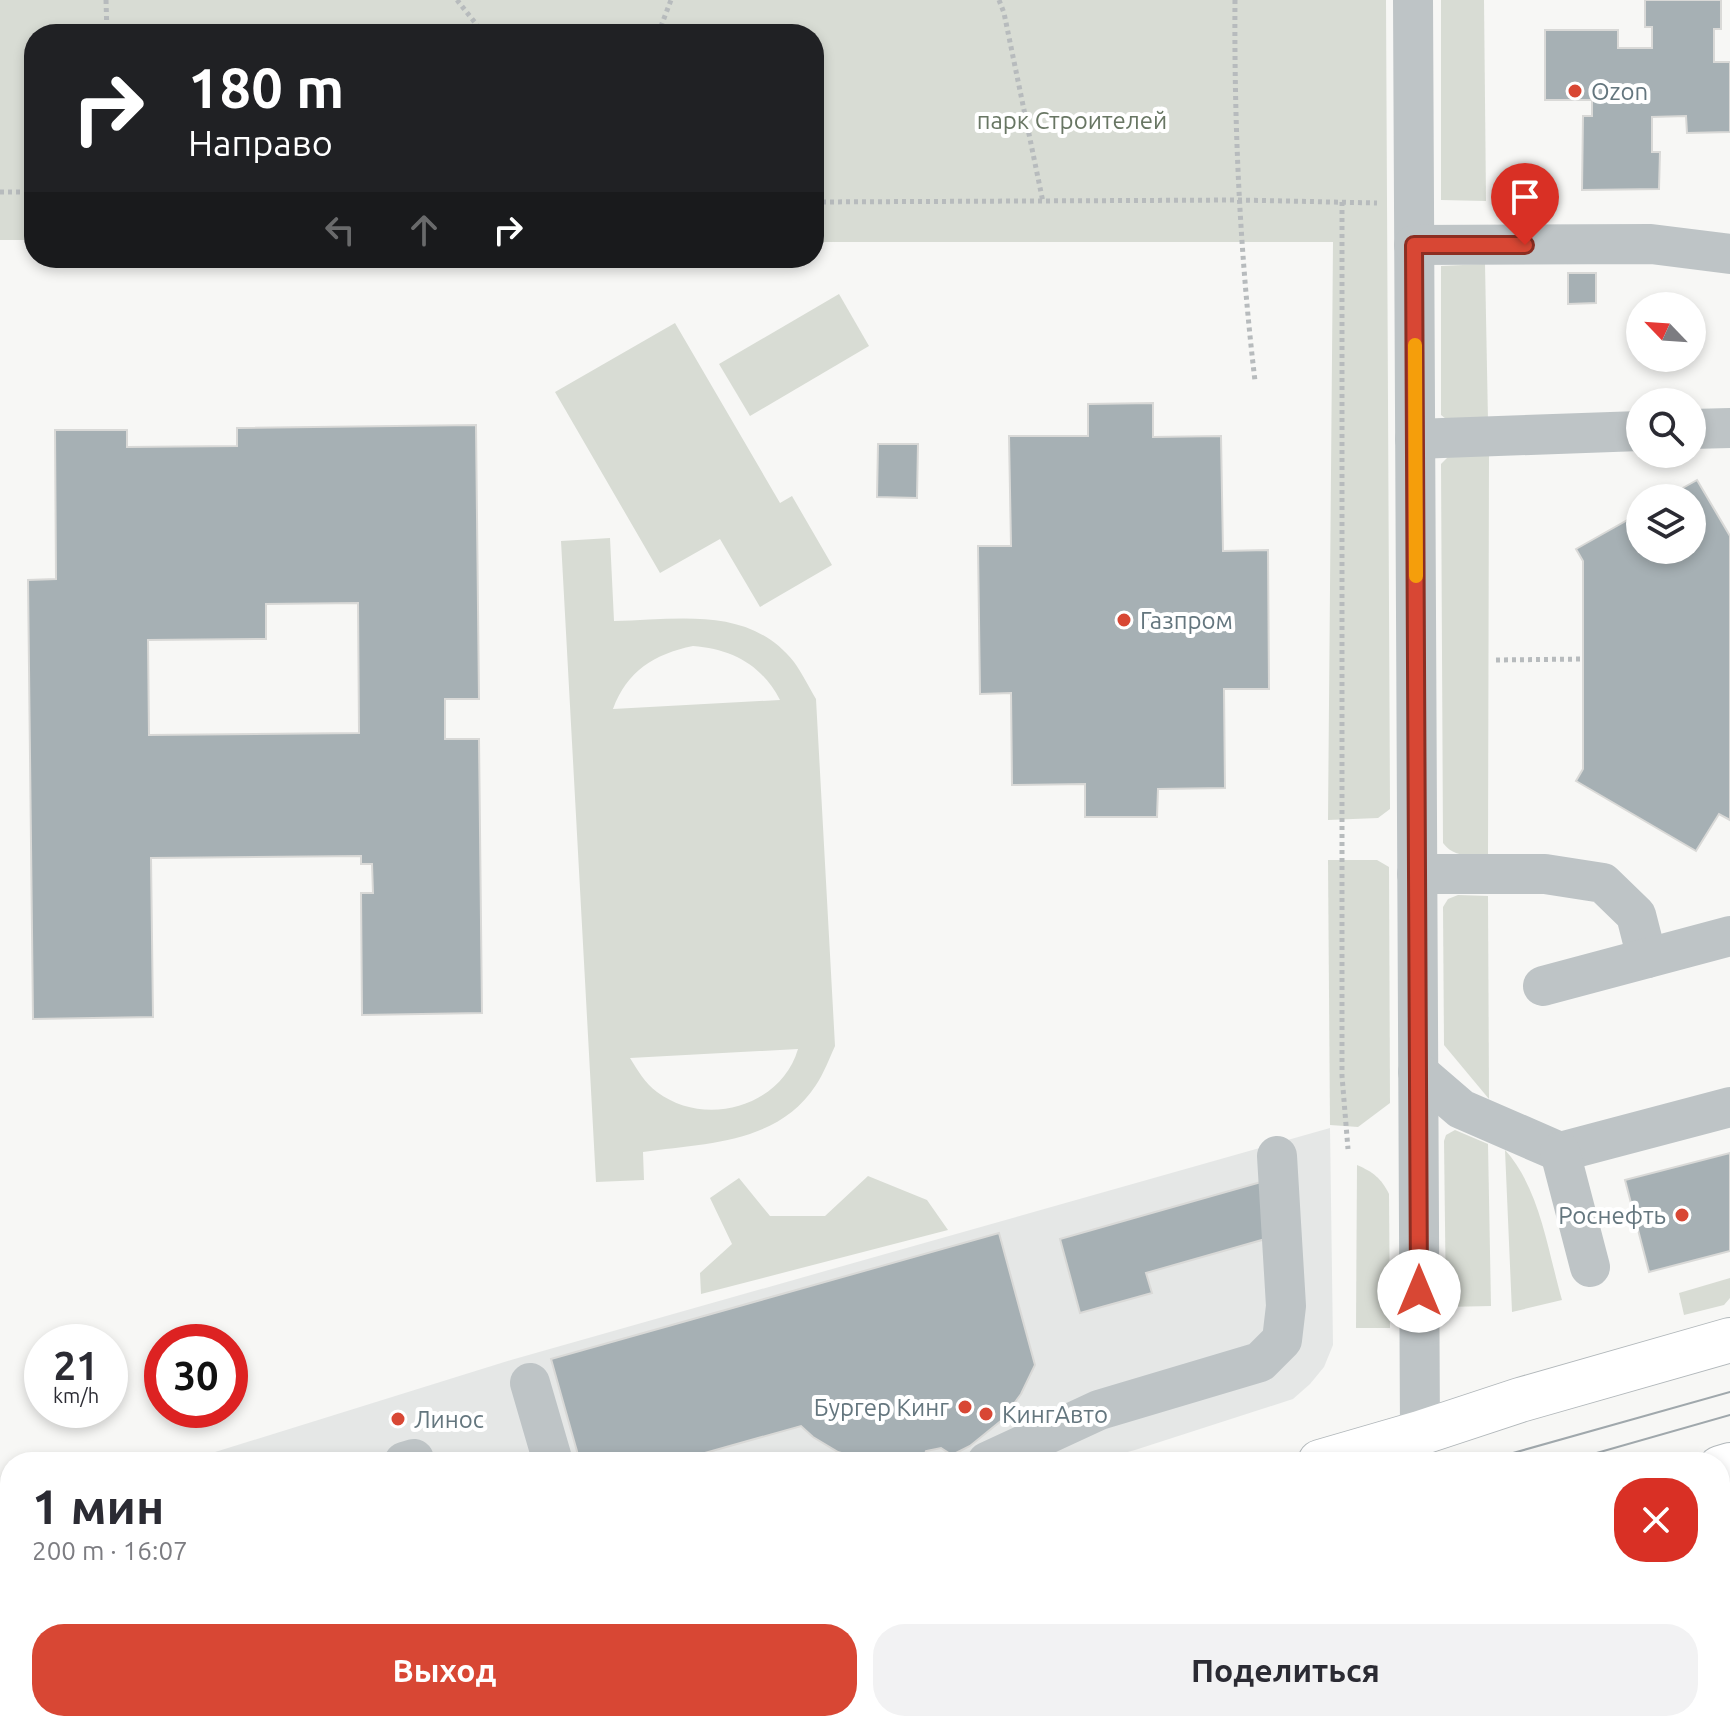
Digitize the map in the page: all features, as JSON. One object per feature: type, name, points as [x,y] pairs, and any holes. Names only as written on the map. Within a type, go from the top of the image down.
[{"type":"main road","points":[[1354,1452],[1520,1400],[1730,1340]]},
{"type":"street","points":[[1413,0],[1420,1433]]},
{"type":"street","points":[[1414,245],[1651,244],[1730,254]]},
{"type":"street","points":[[1706,429],[1730,428]]},
{"type":"street","points":[[1415,439],[1626,431]]},
{"type":"street","points":[[1417,874],[1545,874],[1603,883],[1636,915],[1647,958]]},
{"type":"street","points":[[1543,986],[1730,936]]},
{"type":"street","points":[[1418,1072],[1461,1109],[1560,1152],[1730,1107]]},
{"type":"street","points":[[1560,1152],[1590,1267]]},
{"type":"street","points":[[1009,1452],[1099,1410],[1260,1362],[1282,1340],[1286,1306],[1277,1156]]},
{"type":"street","points":[[530,1383],[550,1452]]},
{"type":"path","points":[[106,0],[107,24]]},
{"type":"path","points":[[457,0],[476,24]]},
{"type":"path","points":[[662,24],[671,0]]},
{"type":"path","points":[[999,0],[1043,202]]},
{"type":"path","points":[[1235,0],[1234,70],[1244,283],[1255,381]]},
{"type":"path","points":[[0,192],[24,192]]},
{"type":"path","points":[[824,202],[1240,200],[1386,203]]},
{"type":"path","points":[[1342,202],[1342,1076],[1348,1149]]},
{"type":"path","points":[[1496,660],[1583,659]]},
{"type":"shaded area","points":[[1330,1128],[1333,1345],[1324,1367],[1293,1399],[1135,1450],[215,1452],[511,1360]]},
{"type":"green space","name":"парк Строителей","points":[[0,0],[1386,0],[1390,809],[1378,818],[1328,820],[1333,242],[824,242],[824,24],[24,24],[24,240],[0,240]]},
{"type":"green space","points":[[1441,0],[1484,0],[1486,201],[1441,200]]},
{"type":"green space","points":[[1485,264],[1488,421],[1450,422],[1441,415],[1441,266]]},
{"type":"green space","points":[[839,294],[869,346],[750,416],[719,364]]},
{"type":"green space","points":[[675,323],[780,503],[792,496],[832,565],[760,607],[720,539],[660,573],[555,392]]},
{"type":"green space","points":[[1489,454],[1488,855],[1469,855],[1452,851],[1443,843],[1441,464],[1449,456]]},
{"type":"green space","points":[[610,538],[614,621],[711,620],[756,631],[776,644],[794,662],[816,699],[835,1046],[816,1085],[782,1119],[738,1137],[643,1152],[644,1180],[596,1182],[561,541]],"holes":[[[693,646],[721,651],[744,661],[764,677],[780,700],[613,709],[626,684],[644,666],[666,654]],[[798,1049],[789,1069],[776,1085],[759,1098],[718,1110],[697,1109],[676,1103],[657,1092],[645,1081],[630,1058]]]},
{"type":"green space","points":[[1328,860],[1377,860],[1389,867],[1390,1103],[1358,1127],[1330,1125]]},
{"type":"green space","points":[[1458,895],[1488,896],[1489,1099],[1444,1045],[1443,907],[1448,899]]},
{"type":"green space","points":[[1455,1130],[1488,1144],[1491,1306],[1446,1307],[1444,1141],[1446,1135]]},
{"type":"green space","points":[[1505,1150],[1517,1165],[1535,1202],[1562,1300],[1512,1312]]},
{"type":"green space","points":[[1357,1165],[1376,1176],[1389,1194],[1390,1328],[1356,1328]]},
{"type":"green space","points":[[868,1176],[927,1200],[948,1230],[701,1294],[700,1273],[732,1244],[710,1198],[739,1178],[770,1216],[825,1216]]},
{"type":"green space","points":[[1730,1278],[1730,1298],[1724,1305],[1684,1315],[1679,1293]]},
{"type":"building","points":[[1645,0],[1721,0],[1721,29],[1714,29],[1714,62],[1730,62],[1730,132],[1687,133],[1686,116],[1652,117],[1652,152],[1660,152],[1659,189],[1582,190],[1583,116],[1592,116],[1592,100],[1545,100],[1545,30],[1618,30],[1618,48],[1652,48],[1652,27],[1645,27]]},
{"type":"building","points":[[1568,273],[1596,273],[1596,303],[1568,304]]},
{"type":"building","name":"Газпром","points":[[1153,403],[1153,437],[1221,436],[1223,551],[1268,550],[1269,689],[1224,689],[1225,788],[1158,789],[1157,817],[1085,817],[1085,784],[1012,785],[1011,693],[980,694],[978,546],[1011,546],[1009,436],[1088,436],[1088,404]]},
{"type":"building","points":[[476,425],[479,699],[445,699],[445,739],[479,739],[482,1013],[362,1015],[361,893],[373,893],[372,864],[361,864],[361,856],[151,858],[153,1017],[33,1019],[28,580],[56,579],[55,430],[127,430],[127,447],[237,446],[237,428]],"holes":[[[358,603],[359,733],[149,735],[148,640],[266,639],[266,604]]]},
{"type":"building","points":[[878,444],[918,444],[917,498],[877,497]]},
{"type":"building","points":[[1706,495],[1730,536],[1730,820],[1719,814],[1696,851],[1576,781],[1583,769],[1583,561],[1576,549],[1626,521],[1626,564],[1706,564]]},
{"type":"building","name":"Роснефть","points":[[1730,1153],[1730,1251],[1649,1272],[1625,1180]]},
{"type":"building","points":[[1261,1182],[1276,1236],[1146,1273],[1152,1293],[1080,1313],[1060,1239]]},
{"type":"building","points":[[999,1233],[1035,1365],[1021,1394],[1002,1420],[958,1452],[947,1452],[941,1448],[926,1452],[838,1452],[801,1426],[709,1452],[577,1452],[551,1359]]},
{"type":"tram line","points":[[1517,1452],[1730,1392]]},
{"type":"tram line","points":[[1600,1452],[1730,1415]]},
{"type":"slow traffic","points":[[1415,345],[1416,576]]},
{"type":"place","name":"Ozon","points":[[1575,91]]},
{"type":"place","name":"Газпром","points":[[1124,620]]},
{"type":"place","name":"Роснефть","points":[[1682,1215]]},
{"type":"place","name":"Бургер Кинг","points":[[965,1407]]},
{"type":"place","name":"КингАвто","points":[[986,1414]]},
{"type":"place","name":"Линос","points":[[398,1419]]},
{"type":"route","points":[[1419,1291],[1414,245],[1525,245]]}]
